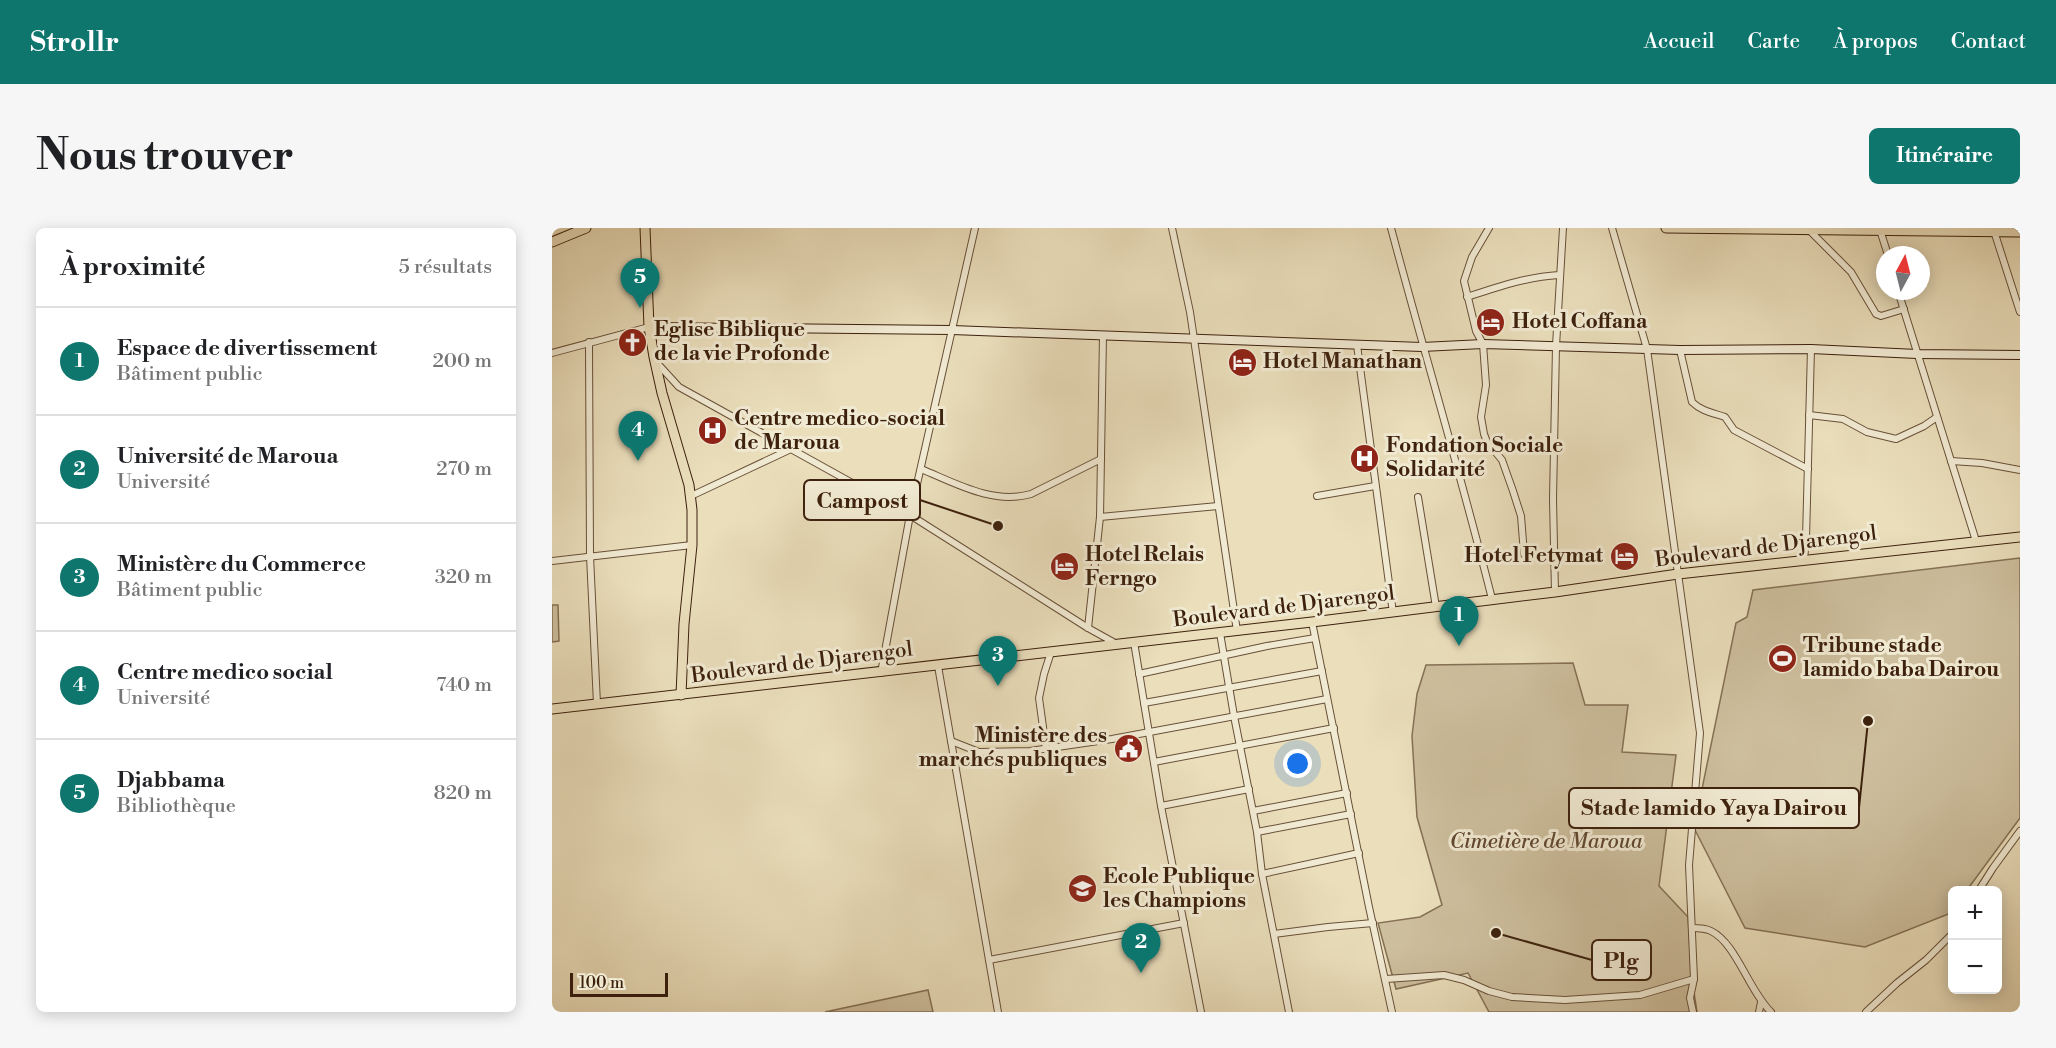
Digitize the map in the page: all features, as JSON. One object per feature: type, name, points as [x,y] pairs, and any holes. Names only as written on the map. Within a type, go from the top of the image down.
[{"type":"main road","points":[[552,242],[586,228]]},
{"type":"main road","points":[[1666,228],[2020,232]]},
{"type":"main road","points":[[646,229],[649,327],[654,357],[691,496],[692,545],[684,624],[681,695]]},
{"type":"main road","points":[[649,327],[952,330],[1422,347],[1483,344],[1680,350],[1810,349],[2020,356]]},
{"type":"main road","name":"Boulevard de Djarengol","points":[[552,709],[1393,613],[1678,574],[2020,537]]},
{"type":"street","points":[[881,673],[910,515],[975,228]]},
{"type":"street","points":[[1172,228],[1190,312],[1237,631]]},
{"type":"street","points":[[1391,228],[1422,347],[1463,485],[1492,599]]},
{"type":"street","points":[[1489,228],[1472,257],[1464,281],[1478,336],[1483,344],[1486,384],[1481,417],[1484,434],[1487,442],[1502,460],[1514,491],[1521,516],[1524,554]]},
{"type":"street","points":[[1555,592],[1553,500],[1556,346],[1563,228]]},
{"type":"street","points":[[1612,228],[1647,349],[1700,733],[1689,865],[1694,979],[1690,998],[1693,1012]]},
{"type":"street","points":[[1808,229],[1851,272],[1876,314],[1881,315],[1904,309]]},
{"type":"street","points":[[1880,229],[1885,246]]},
{"type":"street","points":[[1994,231],[2020,312]]},
{"type":"street","points":[[1467,297],[1519,280],[1559,275]]},
{"type":"street","points":[[1901,300],[1976,541]]},
{"type":"street","points":[[552,353],[649,327]]},
{"type":"street","points":[[1088,628],[1100,517],[1103,335]]},
{"type":"street","points":[[590,342],[590,556],[597,704]]},
{"type":"street","points":[[1357,345],[1393,613]]},
{"type":"street","points":[[1804,560],[1810,349]]},
{"type":"street","points":[[1680,350],[1694,405],[1725,417],[1734,430],[1808,469]]},
{"type":"street","points":[[654,357],[679,387],[910,515],[1116,644]]},
{"type":"street","points":[[1809,415],[1843,419],[1868,432],[1896,439],[1937,417]]},
{"type":"street","points":[[691,496],[791,449]]},
{"type":"street","points":[[921,469],[986,494],[1020,497],[1031,494],[1101,459]]},
{"type":"street","points":[[1951,461],[1982,463],[2020,470]]},
{"type":"street","points":[[1317,496],[1375,486]]},
{"type":"street","points":[[1418,497],[1436,607]]},
{"type":"street","points":[[1100,517],[1218,506]]},
{"type":"street","points":[[552,561],[692,545]]},
{"type":"street","points":[[1312,622],[1392,1012]]},
{"type":"street","points":[[1220,633],[1257,832],[1262,874],[1289,1012]]},
{"type":"street","points":[[1139,674],[1314,638]]},
{"type":"street","points":[[1134,642],[1161,806],[1200,1012]]},
{"type":"street","points":[[1046,749],[1040,698],[1051,652]]},
{"type":"street","points":[[938,666],[998,1012]]},
{"type":"street","points":[[1144,703],[1322,671]]},
{"type":"street","points":[[951,741],[979,752],[1046,749],[1327,699]]},
{"type":"street","points":[[1154,762],[1334,728]]},
{"type":"street","points":[[1161,806],[1249,789]]},
{"type":"street","points":[[1253,810],[1347,793]]},
{"type":"street","points":[[1257,832],[1351,814]]},
{"type":"street","points":[[1982,886],[2020,831]]},
{"type":"street","points":[[1262,874],[1359,853]]},
{"type":"street","points":[[988,960],[1184,923]]},
{"type":"street","points":[[1274,934],[1373,923]]},
{"type":"street","points":[[1692,928],[1713,932],[1721,938],[1735,956],[1761,1002],[1771,1012]]},
{"type":"street","points":[[1866,1012],[1948,939]]},
{"type":"street","points":[[1386,979],[1444,975],[1512,997],[1565,1000],[1640,995],[1694,979]]},
{"type":"street","points":[[1759,1012],[1761,1002]]},
{"type":"green space","points":[[2020,558],[2020,818],[1970,886],[1948,886],[1948,914],[1865,947],[1745,928],[1694,828],[1736,623],[1747,617],[1753,590]]},
{"type":"green space","points":[[552,605],[558,605],[559,641],[552,642]]},
{"type":"green space","name":"Cimetière de Maroua","points":[[1573,663],[1585,705],[1628,705],[1622,752],[1676,755],[1659,886],[1688,917],[1692,979],[1697,1012],[1489,1012],[1468,973],[1396,989],[1378,923],[1420,917],[1442,905],[1417,817],[1412,736],[1417,694],[1426,665]]},
{"type":"green space","points":[[928,990],[933,1012],[825,1012]]},
{"type":"place","name":"Djabbama","points":[[640,308]]},
{"type":"place","name":"Hotel Coffana","points":[[1491,322]]},
{"type":"place","name":"Eglise Biblique de la vie Profonde","points":[[633,342]]},
{"type":"place","name":"Hotel Manathan","points":[[1242,362]]},
{"type":"place","name":"Centre medico-social de Maroua","points":[[713,431]]},
{"type":"place","name":"Fondation Sociale Solidarité","points":[[1365,458]]},
{"type":"place","name":"Centre medico social","points":[[638,461]]},
{"type":"place","name":"Campost","points":[[998,526]]},
{"type":"place","name":"Hotel Fetymat","points":[[1624,556]]},
{"type":"place","name":"Hotel Relais Ferngo","points":[[1064,567]]},
{"type":"place","name":"Espace de divertissement","points":[[1459,646]]},
{"type":"place","name":"Tribune stade lamido baba Dairou","points":[[1782,658]]},
{"type":"place","name":"Ministère du Commerce","points":[[998,686]]},
{"type":"place","name":"Stade lamido Yaya Dairou","points":[[1868,721]]},
{"type":"place","name":"Ministère des marchés publiques","points":[[1128,748]]},
{"type":"place","name":"Ecole Publique les Champions","points":[[1082,889]]},
{"type":"place","name":"Plg","points":[[1496,933]]},
{"type":"place","name":"Université de Maroua","points":[[1141,973]]}]
